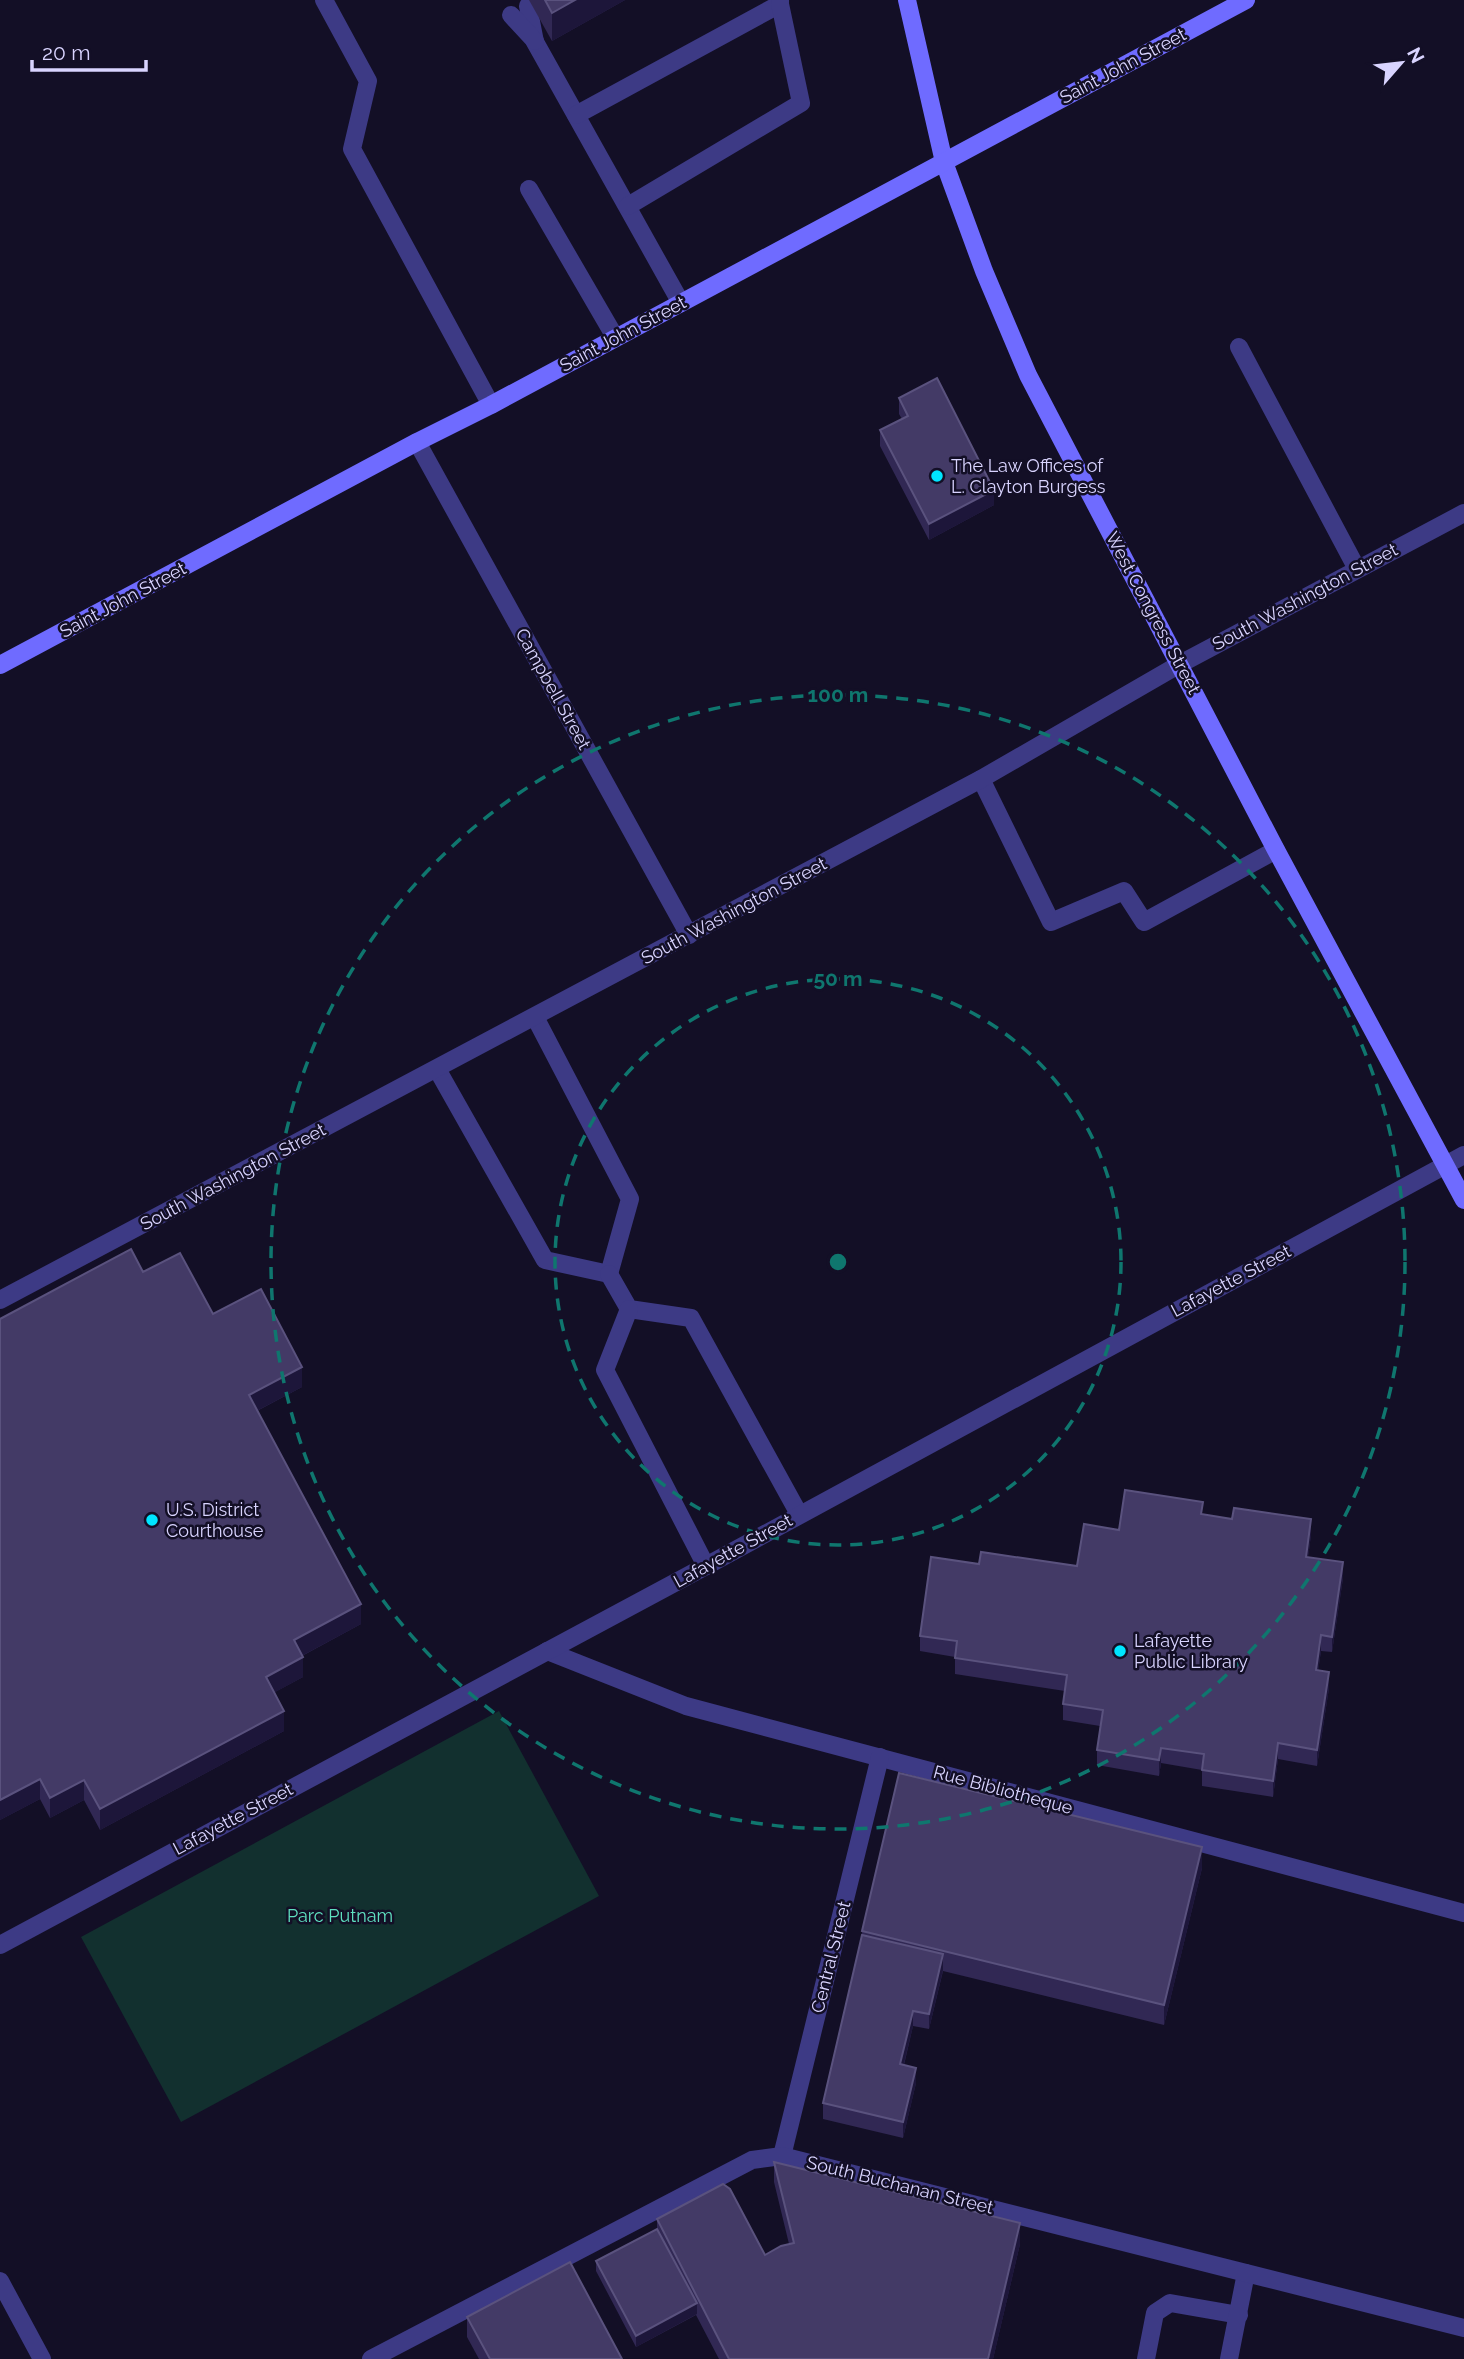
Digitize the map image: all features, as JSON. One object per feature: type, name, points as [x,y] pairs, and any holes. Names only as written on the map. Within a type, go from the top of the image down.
[{"type":"street","points":[[324,0],[368,81],[352,149],[491,405]]},
{"type":"street","name":"West Congress Street","points":[[907,0],[944,162],[984,271],[1028,375],[1276,850],[1464,1200]]},
{"type":"street","name":"Saint John Street","points":[[0,665],[1246,0]]},
{"type":"street","points":[[576,115],[780,2],[801,103],[628,206]]},
{"type":"street","points":[[528,6],[535,42]]},
{"type":"street","points":[[511,15],[535,42],[681,303]]},
{"type":"street","points":[[529,189],[615,337]]},
{"type":"street","points":[[1239,347],[1357,569]]},
{"type":"street","name":"Campbell Street","points":[[417,442],[689,935]]},
{"type":"street","name":"South Washington Street","points":[[0,1300],[981,779],[1180,664],[1464,513]]},
{"type":"street","points":[[981,779],[1051,922],[1124,891],[1144,922],[1276,850]]},
{"type":"street","points":[[535,1017],[630,1199],[609,1274],[629,1309]]},
{"type":"street","points":[[437,1069],[545,1260],[609,1274]]},
{"type":"street","name":"Lafayette Street","points":[[0,1945],[1464,1155]]},
{"type":"street","points":[[629,1309],[691,1318],[799,1514]]},
{"type":"street","points":[[629,1309],[606,1370],[706,1566]]},
{"type":"street","name":"Rue Bibliotheque","points":[[547,1651],[687,1706],[1464,1913]]},
{"type":"street","name":"Central Street","points":[[782,2156],[880,1757]]},
{"type":"street","name":"South Buchanan Street","points":[[371,2359],[752,2160],[782,2156],[1464,2328]]},
{"type":"street","points":[[1229,2359],[1246,2273]]},
{"type":"street","points":[[0,2281],[42,2359]]},
{"type":"street","points":[[1146,2359],[1155,2313],[1170,2302],[1239,2315]]},
{"type":"green space","name":"Parc Putnam","points":[[499,1711],[599,1896],[181,2122],[81,1937]]},
{"type":"building","points":[[545,0],[575,0],[552,13]]},
{"type":"building","name":"The Law Offices of L. Clayton Burgess","points":[[937,378],[994,490],[929,524],[880,430],[908,416],[899,398]]},
{"type":"building","name":"U.S. District Courthouse","points":[[131,1249],[143,1272],[180,1253],[213,1314],[261,1289],[302,1367],[249,1395],[361,1604],[294,1640],[303,1657],[266,1677],[284,1711],[100,1809],[84,1780],[50,1798],[40,1779],[0,1800],[0,1319]]},
{"type":"building","name":"Lafayette Public Library","points":[[1125,1490],[1203,1502],[1201,1514],[1232,1519],[1234,1508],[1311,1519],[1306,1557],[1343,1562],[1332,1637],[1321,1635],[1316,1670],[1329,1672],[1317,1750],[1278,1743],[1273,1781],[1202,1770],[1204,1754],[1161,1748],[1159,1760],[1097,1750],[1103,1710],[1063,1704],[1067,1675],[955,1658],[957,1641],[920,1636],[931,1557],[979,1564],[981,1552],[1077,1566],[1084,1524],[1119,1530]]},
{"type":"building","points":[[899,1773],[1202,1847],[1164,2005],[862,1931]]},
{"type":"building","points":[[862,1935],[943,1954],[929,2014],[913,2011],[900,2064],[916,2068],[903,2122],[823,2103]]},
{"type":"building","points":[[774,2162],[1020,2223],[988,2359],[729,2359],[657,2219],[723,2184],[730,2189],[765,2255],[781,2246],[794,2243]]},
{"type":"building","points":[[657,2229],[697,2303],[636,2336],[596,2261]]},
{"type":"building","points":[[570,2262],[622,2359],[490,2359],[467,2317]]},
{"type":"place","name":"The Law Offices of L. Clayton Burgess","points":[[937,476]]},
{"type":"place","name":"U.S. District Courthouse","points":[[152,1520]]},
{"type":"place","name":"Lafayette Public Library","points":[[1120,1651]]}]
